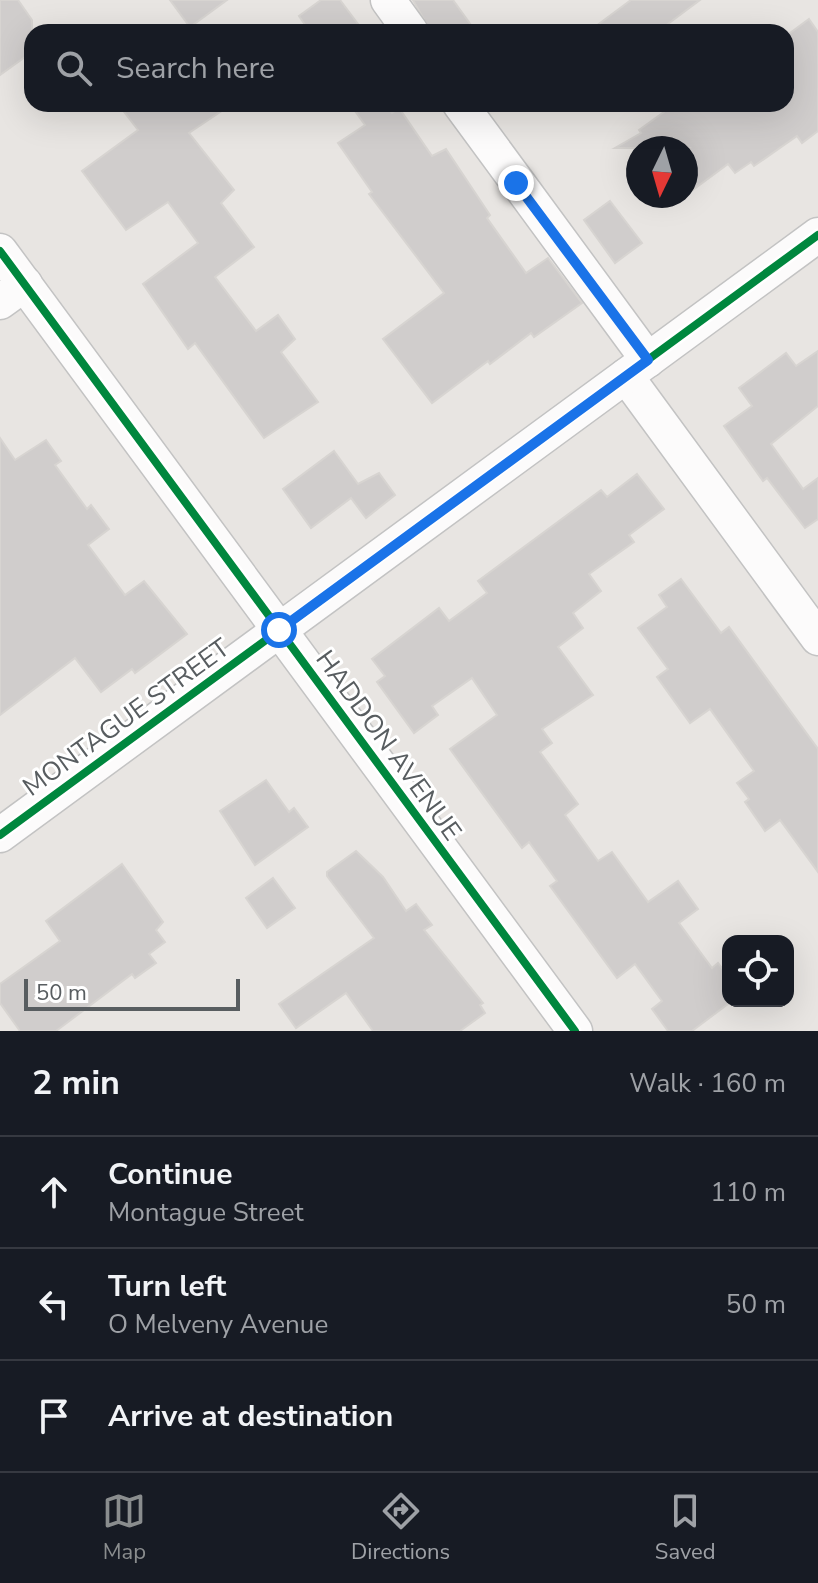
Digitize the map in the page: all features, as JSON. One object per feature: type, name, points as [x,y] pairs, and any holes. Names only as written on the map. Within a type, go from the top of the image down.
[{"type":"street","points":[[388,0],[405,24]]},
{"type":"street","points":[[465,112],[818,638]]},
{"type":"street","name":"MONTAGUE STREET","points":[[0,835],[818,235]]},
{"type":"street","name":"HADDON AVENUE","points":[[0,251],[12,293],[279,630],[570,1029]]},
{"type":"building","points":[[0,0],[18,0],[32,20],[32,24],[24,24],[24,58],[0,75]]},
{"type":"building","points":[[170,0],[227,0],[194,24],[188,24]]},
{"type":"building","points":[[321,0],[340,0],[358,24],[304,24],[299,16]]},
{"type":"building","points":[[413,0],[453,0],[470,24],[426,24]]},
{"type":"building","points":[[631,0],[700,0],[668,24],[599,24]]},
{"type":"building","points":[[809,19],[818,32],[818,131],[802,143],[797,136],[754,166],[751,162],[735,173],[728,164],[698,186],[698,136],[636,136],[641,133],[639,130],[664,112],[794,112],[794,30]]},
{"type":"building","points":[[124,112],[220,112],[189,133],[234,190],[221,203],[254,247],[215,277],[256,331],[278,315],[295,339],[281,352],[318,402],[264,438],[195,343],[188,349],[143,284],[198,243],[168,202],[126,230],[82,171],[138,130]]},
{"type":"building","points":[[356,112],[402,112],[432,156],[446,149],[490,215],[487,218],[526,273],[548,258],[582,303],[534,337],[531,333],[490,364],[488,361],[432,403],[383,339],[444,293],[369,194],[372,192],[338,143],[365,125]]},
{"type":"building","points":[[610,201],[642,243],[615,263],[584,220]]},
{"type":"building","points":[[818,351],[818,406],[771,444],[803,489],[818,478],[818,519],[805,528],[767,478],[763,481],[724,426],[752,406],[739,388],[786,353],[796,366]]},
{"type":"building","points":[[0,438],[15,460],[46,440],[61,461],[55,465],[87,509],[91,505],[109,529],[88,545],[125,595],[144,581],[187,634],[135,673],[132,669],[101,692],[75,658],[0,715]]},
{"type":"building","points":[[334,451],[358,484],[379,473],[395,495],[366,518],[351,498],[311,528],[283,489]]},
{"type":"building","points":[[637,474],[664,509],[629,535],[634,542],[589,574],[601,591],[573,613],[583,628],[558,647],[593,695],[542,729],[552,743],[540,752],[578,804],[565,815],[598,861],[612,852],[648,902],[678,881],[698,909],[679,923],[712,968],[718,963],[722,968],[724,1007],[692,1031],[668,1031],[652,1009],[662,1001],[635,964],[617,978],[550,886],[557,881],[529,842],[522,848],[450,749],[497,715],[472,678],[432,706],[438,715],[414,733],[377,682],[385,676],[372,659],[439,608],[449,621],[487,593],[478,581],[601,490],[607,497]]},
{"type":"building","points":[[681,579],[721,633],[729,627],[818,749],[818,872],[780,820],[765,831],[745,802],[749,799],[737,783],[754,771],[710,709],[690,723],[657,677],[668,669],[638,628],[667,607],[659,595]]},
{"type":"building","points":[[266,780],[289,812],[294,808],[308,827],[255,865],[220,811]]},
{"type":"building","points":[[356,851],[383,877],[406,911],[416,904],[432,925],[424,930],[483,1003],[480,1005],[485,1013],[460,1031],[373,1031],[346,993],[296,1028],[279,1004],[374,938],[327,876],[327,872]]},
{"type":"building","points":[[122,864],[163,922],[156,930],[165,942],[149,954],[156,963],[135,978],[132,974],[56,1031],[20,1031],[0,1003],[0,984],[60,941],[46,921]]},
{"type":"building","points":[[273,878],[295,908],[267,928],[246,898]]},
{"type":"cycle path","points":[[0,835],[818,235]]},
{"type":"cycle path","points":[[0,251],[575,1031]]},
{"type":"route","points":[[279,630],[648,360],[516,183]]}]
